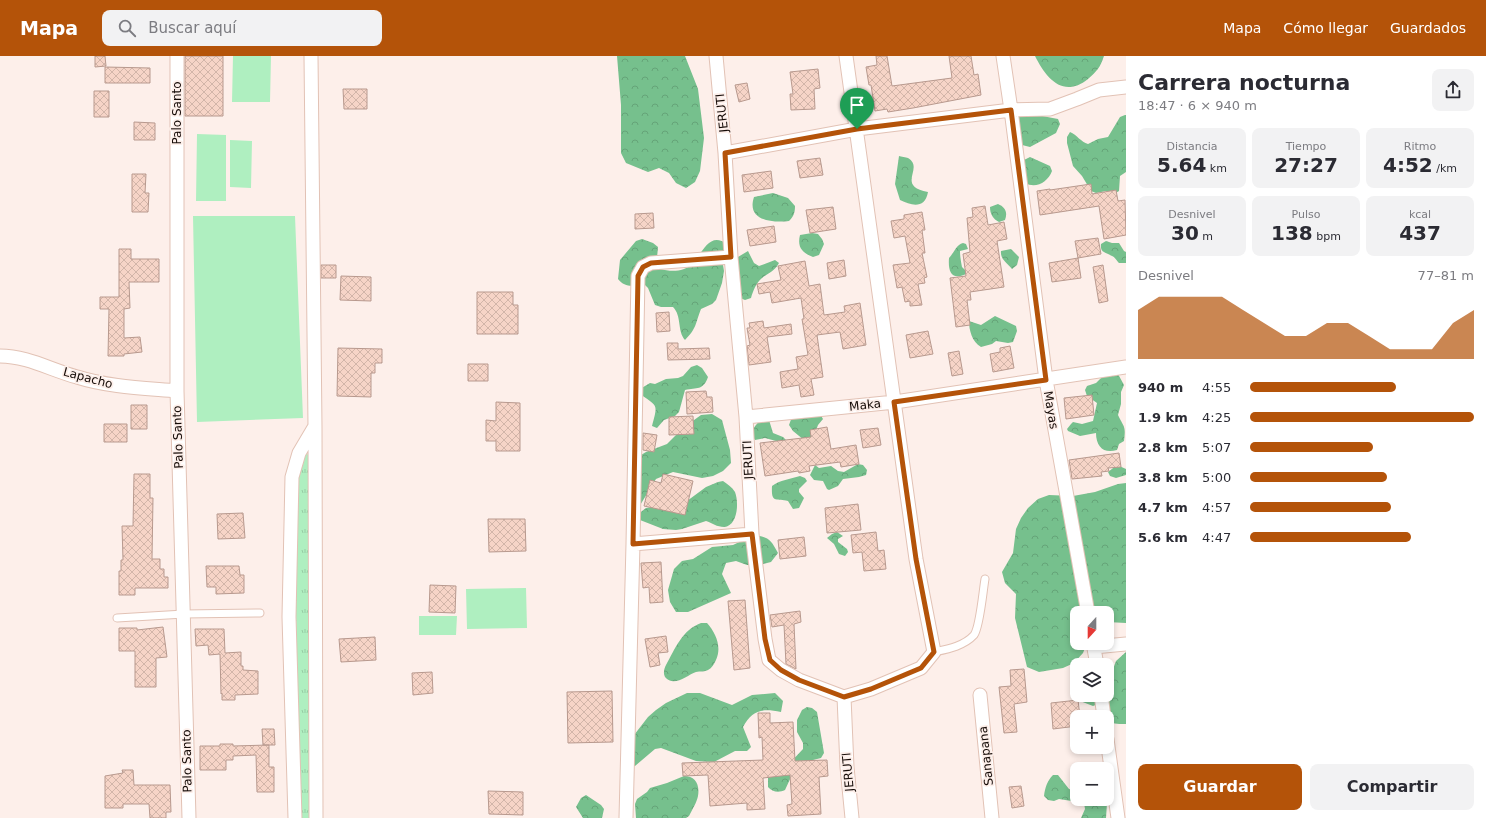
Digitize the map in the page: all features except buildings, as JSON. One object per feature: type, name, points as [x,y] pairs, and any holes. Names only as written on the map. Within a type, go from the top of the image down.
[{"type":"street","name":"Palo Santo","points":[[178,56],[177,391],[189,818]]},
{"type":"street","points":[[311,56],[315,426],[316,818]]},
{"type":"street","name":"JERUTI","points":[[716,56],[725,153],[731,257],[746,417],[752,534],[765,639],[770,660],[781,670],[799,680],[844,697],[847,767],[852,818]]},
{"type":"street","points":[[844,697],[871,689],[921,668],[934,652],[916,559],[846,56]]},
{"type":"street","name":"Mayas","points":[[1003,56],[1046,380],[1087,606]]},
{"type":"street","points":[[725,153],[857,129],[1011,110],[1050,109],[1099,90],[1126,87]]},
{"type":"street","points":[[626,818],[638,276],[643,267],[651,263],[731,257]]},
{"type":"street","name":"Lapacho","points":[[0,356],[10,356],[43,364],[76,377],[110,386],[177,391]]},
{"type":"street","name":"Maka","points":[[746,417],[894,402],[1126,367]]},
{"type":"street","points":[[295,818],[289,617],[292,477],[299,453],[315,426]]},
{"type":"street","points":[[633,544],[752,534]]},
{"type":"street","points":[[1114,644],[1126,644]]},
{"type":"street","name":"Sanapana","points":[[980,695],[992,818]]},
{"type":"street","points":[[1109,754],[1118,818]]},
{"type":"lane","points":[[934,652],[954,648],[974,634],[978,623],[985,579]]},
{"type":"lane","points":[[117,618],[184,614],[260,613]]},
{"type":"green space","points":[[233,56],[271,56],[270,102],[232,102]]},
{"type":"green space","points":[[617,56],[685,56],[698,89],[704,138],[700,171],[695,182],[686,188],[676,183],[669,173],[659,168],[648,172],[626,163],[621,153],[621,105]]},
{"type":"green space","points":[[1035,56],[1104,56],[1100,66],[1088,79],[1079,85],[1071,87],[1056,83],[1050,78],[1044,72]]},
{"type":"green space","points":[[1016,111],[1058,119],[1060,124],[1056,133],[1030,147],[1018,144]]},
{"type":"green space","points":[[1125,115],[1126,172],[1120,176],[1119,191],[1114,194],[1106,191],[1096,193],[1091,191],[1082,176],[1073,166],[1067,143],[1067,137],[1070,132],[1088,144],[1098,139],[1108,137],[1120,117]]},
{"type":"green space","points":[[197,134],[226,135],[226,201],[196,201]]},
{"type":"green space","points":[[230,140],[252,141],[251,188],[230,187]]},
{"type":"green space","points":[[899,156],[908,158],[912,162],[914,167],[912,176],[913,186],[928,192],[921,204],[913,205],[900,200],[895,184]]},
{"type":"green space","points":[[1030,157],[1050,166],[1052,171],[1045,181],[1037,185],[1029,185],[1025,183],[1024,160]]},
{"type":"green space","points":[[773,193],[788,198],[795,206],[794,214],[789,221],[769,221],[762,219],[757,216],[754,211],[754,197]]},
{"type":"green space","points":[[998,204],[1004,208],[1006,212],[1005,220],[999,222],[992,216],[990,207]]},
{"type":"green space","points":[[193,216],[295,216],[303,418],[197,422]]},
{"type":"green space","points":[[812,233],[818,234],[824,244],[819,255],[813,257],[806,254],[801,249],[799,243],[800,235]]},
{"type":"green space","points":[[642,239],[653,243],[658,247],[657,258],[660,269],[669,271],[677,271],[689,267],[707,245],[715,240],[727,244],[728,249],[723,265],[724,271],[722,283],[716,300],[712,304],[701,309],[694,329],[685,340],[681,332],[678,315],[673,307],[661,307],[655,305],[648,288],[644,284],[633,286],[627,285],[618,279],[620,260],[636,241]]},
{"type":"green space","points":[[1106,241],[1119,243],[1126,252],[1126,263],[1119,263],[1114,257],[1102,251],[1101,244]]},
{"type":"green space","points":[[963,243],[966,244],[968,249],[960,251],[962,267],[966,271],[966,274],[957,276],[952,274],[950,271],[949,258],[957,247]]},
{"type":"green space","points":[[1011,249],[1019,257],[1017,265],[1012,269],[1004,261],[1001,254],[1001,251]]},
{"type":"green space","points":[[748,251],[754,263],[759,266],[775,260],[779,263],[758,282],[751,298],[745,300],[740,298],[736,263],[738,257]]},
{"type":"green space","points":[[995,316],[1016,326],[1017,331],[1013,342],[1008,343],[996,341],[992,344],[981,347],[975,342],[972,336],[969,321],[981,325]]},
{"type":"green space","points":[[697,365],[702,368],[708,377],[704,385],[699,388],[685,390],[679,412],[675,416],[664,420],[657,428],[652,426],[656,409],[650,401],[640,394],[640,389],[650,383],[655,384],[666,379],[683,376],[691,367]]},
{"type":"green space","points":[[1118,374],[1124,385],[1121,392],[1121,404],[1118,415],[1125,429],[1124,441],[1119,444],[1117,450],[1108,451],[1099,446],[1096,433],[1080,436],[1068,431],[1067,429],[1073,422],[1082,424],[1093,421],[1097,403],[1087,396],[1085,390],[1087,386],[1096,383],[1102,377]]},
{"type":"green space","points":[[712,414],[722,420],[730,450],[731,463],[723,471],[713,476],[702,478],[673,472],[656,479],[639,507],[636,458],[646,452],[667,444],[683,428],[701,415]]},
{"type":"green space","points":[[793,414],[820,414],[823,419],[818,425],[814,436],[804,440],[793,431],[789,425]]},
{"type":"green space","points":[[761,420],[769,420],[773,433],[783,437],[787,441],[776,441],[765,438],[755,440],[753,437],[753,431],[755,426]]},
{"type":"green space","points":[[307,453],[313,818],[301,818],[296,613],[296,485],[304,454]]},
{"type":"green space","points":[[858,464],[863,465],[867,470],[866,475],[843,479],[838,486],[829,490],[823,481],[814,480],[810,475],[815,465],[819,468],[831,466],[838,471],[844,472]]},
{"type":"green space","points":[[1117,465],[1126,469],[1126,475],[1116,478],[1110,476],[1108,472]]},
{"type":"green space","points":[[800,476],[805,478],[807,481],[799,489],[799,492],[804,498],[799,508],[793,509],[788,501],[773,498],[772,486],[782,481]]},
{"type":"green space","points":[[723,481],[735,492],[737,502],[735,518],[729,526],[719,526],[706,521],[682,529],[663,529],[640,520],[637,515],[646,508],[687,501],[706,487]]},
{"type":"green space","points":[[1126,483],[1126,623],[1114,622],[1114,606],[1070,606],[1070,650],[1084,650],[1083,653],[1078,658],[1070,658],[1070,665],[1063,668],[1039,672],[1027,667],[1015,618],[1016,594],[1005,583],[1002,572],[1013,553],[1016,529],[1021,518],[1028,508],[1038,499],[1049,495],[1073,496],[1095,492],[1118,484]]},
{"type":"green space","points":[[837,532],[843,536],[838,539],[838,542],[847,549],[848,552],[845,556],[839,554],[834,544],[827,538]]},
{"type":"green space","points":[[754,535],[766,538],[773,545],[778,553],[771,562],[759,565],[747,565],[736,561],[726,563],[722,574],[731,593],[688,612],[676,612],[670,602],[668,590],[674,569],[682,561],[693,559],[712,547],[733,545]]},
{"type":"green space","points":[[526,588],[527,628],[467,629],[466,589]]},
{"type":"green space","points":[[419,616],[457,616],[456,635],[419,635]]},
{"type":"green space","points":[[701,623],[707,623],[717,640],[718,655],[714,663],[707,671],[696,672],[676,681],[669,680],[664,676],[664,670],[676,647],[689,630]]},
{"type":"green space","points":[[1126,652],[1126,724],[1114,723],[1114,710],[1101,710],[1098,704],[1093,706],[1083,702],[1114,702],[1114,666],[1116,661]]},
{"type":"green space","points":[[687,693],[700,693],[732,705],[752,695],[775,693],[783,701],[781,712],[768,710],[758,712],[746,721],[743,727],[751,747],[747,751],[735,751],[714,762],[696,761],[661,748],[655,749],[635,766],[629,765],[624,748],[648,717],[666,703]]},
{"type":"green space","points":[[807,707],[812,708],[817,712],[824,753],[821,758],[809,761],[791,777],[785,790],[776,792],[768,787],[768,778],[772,774],[787,766],[803,749],[803,743],[797,732],[797,720],[802,710]]},
{"type":"green space","points":[[1053,775],[1058,775],[1070,789],[1070,801],[1059,799],[1054,801],[1048,800],[1044,796]]},
{"type":"green space","points":[[684,776],[694,779],[698,788],[696,803],[689,816],[686,818],[636,818],[635,804],[637,799],[650,788]]},
{"type":"green space","points":[[586,795],[601,805],[604,809],[602,818],[583,818],[576,807],[581,798]]},
{"type":"green space","points":[[1084,806],[1107,806],[1106,818],[1081,818],[1085,809]]},
{"type":"route","points":[[1011,110],[1046,380],[894,402],[916,559],[934,652],[921,668],[871,689],[844,697],[799,680],[781,670],[770,660],[765,639],[752,534],[633,544],[638,276],[643,267],[651,263],[731,257],[725,153],[857,129],[1011,110]]}]
